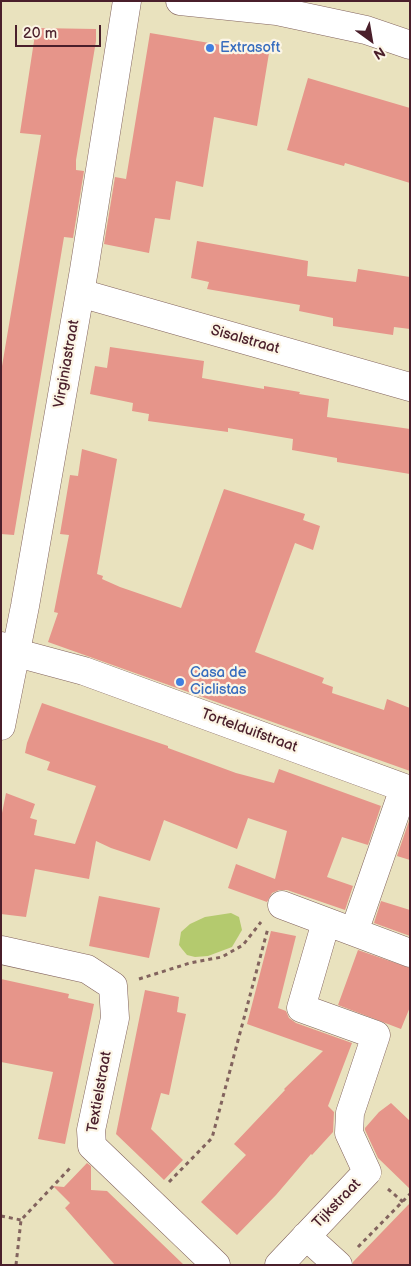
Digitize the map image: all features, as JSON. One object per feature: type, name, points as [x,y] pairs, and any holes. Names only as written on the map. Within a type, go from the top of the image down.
[{"type":"street","name":"Virginiastraat","points":[[1,726],[9,650],[80,293],[127,1]]},
{"type":"street","points":[[180,1],[277,12],[366,30],[410,45]]},
{"type":"street","name":"Sisalstraat","points":[[80,293],[410,387]]},
{"type":"street","name":"Tortelduifstraat","points":[[9,650],[84,671],[407,788]]},
{"type":"street","points":[[354,932],[407,788]]},
{"type":"street","points":[[282,905],[410,953]]},
{"type":"street","name":"Tijkstraat","points":[[278,1265],[367,1172],[349,1133],[350,1113],[376,1035],[302,1008],[326,922]]},
{"type":"street","points":[[1,950],[88,969],[113,986]]},
{"type":"street","name":"Textielstraat","points":[[113,986],[114,1018],[91,1130],[92,1146],[151,1200],[216,1265]]},
{"type":"street","name":"Tijkstraat","points":[[306,1236],[346,1258]]},
{"type":"path","points":[[113,986],[222,957],[243,945],[263,919],[282,905]]},
{"type":"path","points":[[151,1200],[212,1138],[270,919],[282,905]]},
{"type":"path","points":[[16,1265],[21,1220],[92,1146]]},
{"type":"path","points":[[346,1258],[410,1194]]},
{"type":"path","points":[[1,1216],[21,1220]]},
{"type":"green space","points":[[231,913],[239,917],[242,930],[232,947],[208,956],[195,957],[187,955],[179,945],[181,932],[190,924],[205,917]]},
{"type":"building","points":[[36,28],[96,29],[96,41],[76,160],[76,170],[84,171],[73,238],[64,237],[14,535],[1,534],[1,372],[41,135],[20,133]]},
{"type":"building","points":[[150,33],[269,53],[257,126],[214,117],[203,187],[176,181],[170,220],[155,218],[149,253],[104,244],[115,177],[126,179]]},
{"type":"building","points":[[308,78],[410,108],[410,183],[345,163],[344,166],[287,150]]},
{"type":"building","points":[[197,241],[308,261],[307,276],[356,282],[358,269],[410,277],[410,329],[394,327],[393,335],[333,326],[333,318],[299,311],[300,305],[207,289],[209,282],[191,278]]},
{"type":"building","points":[[110,347],[204,361],[202,378],[264,389],[264,386],[329,399],[327,417],[410,429],[410,474],[337,462],[337,458],[292,450],[293,439],[228,428],[228,432],[148,421],[149,414],[132,411],[133,403],[90,394],[95,366],[107,368]]},
{"type":"building","points":[[82,449],[117,459],[97,574],[103,576],[102,579],[120,587],[181,608],[224,489],[305,514],[303,520],[320,526],[313,550],[295,543],[255,652],[324,678],[322,683],[333,687],[332,693],[384,710],[387,699],[410,708],[410,771],[48,642],[58,613],[54,612],[69,535],[60,534],[70,475],[78,476]]},
{"type":"building","points":[[42,703],[168,746],[168,748],[236,773],[274,783],[279,769],[381,806],[368,845],[342,837],[327,877],[353,886],[345,910],[287,890],[279,890],[272,893],[267,902],[228,888],[236,864],[275,879],[287,831],[248,818],[237,849],[164,820],[150,861],[96,841],[89,879],[35,869],[26,917],[1,914],[1,818],[6,793],[35,804],[30,818],[37,820],[34,835],[75,844],[96,786],[47,770],[50,762],[25,753]]},
{"type":"building","points":[[410,821],[410,860],[397,856]]},
{"type":"building","points":[[99,896],[160,908],[149,958],[89,946]]},
{"type":"building","points":[[381,901],[410,910],[410,936],[374,923]]},
{"type":"building","points":[[271,931],[296,936],[278,1008],[286,1011],[289,1018],[296,1023],[352,1043],[328,1106],[334,1112],[333,1132],[237,1235],[201,1202],[246,1155],[234,1144],[284,1089],[323,1051],[247,1024]]},
{"type":"building","points":[[358,950],[410,968],[410,1007],[401,1029],[338,1005]]},
{"type":"building","points":[[1,979],[69,994],[68,998],[94,1004],[65,1144],[38,1139],[53,1072],[1,1062]]},
{"type":"building","points":[[145,990],[179,997],[177,1012],[186,1014],[169,1095],[161,1093],[151,1129],[183,1160],[164,1180],[116,1134]]},
{"type":"building","points":[[391,1103],[410,1121],[410,1189],[378,1158],[365,1130],[379,1112]]},
{"type":"building","points":[[87,1163],[91,1166],[91,1190],[107,1191],[184,1265],[115,1265],[65,1208],[70,1203],[53,1186],[64,1187]]},
{"type":"building","points":[[410,1203],[410,1265],[353,1265],[353,1262]]},
{"type":"place","name":"Extrasoft","points":[[210,48]]},
{"type":"place","name":"Casa de Ciclistas","points":[[180,682]]}]
